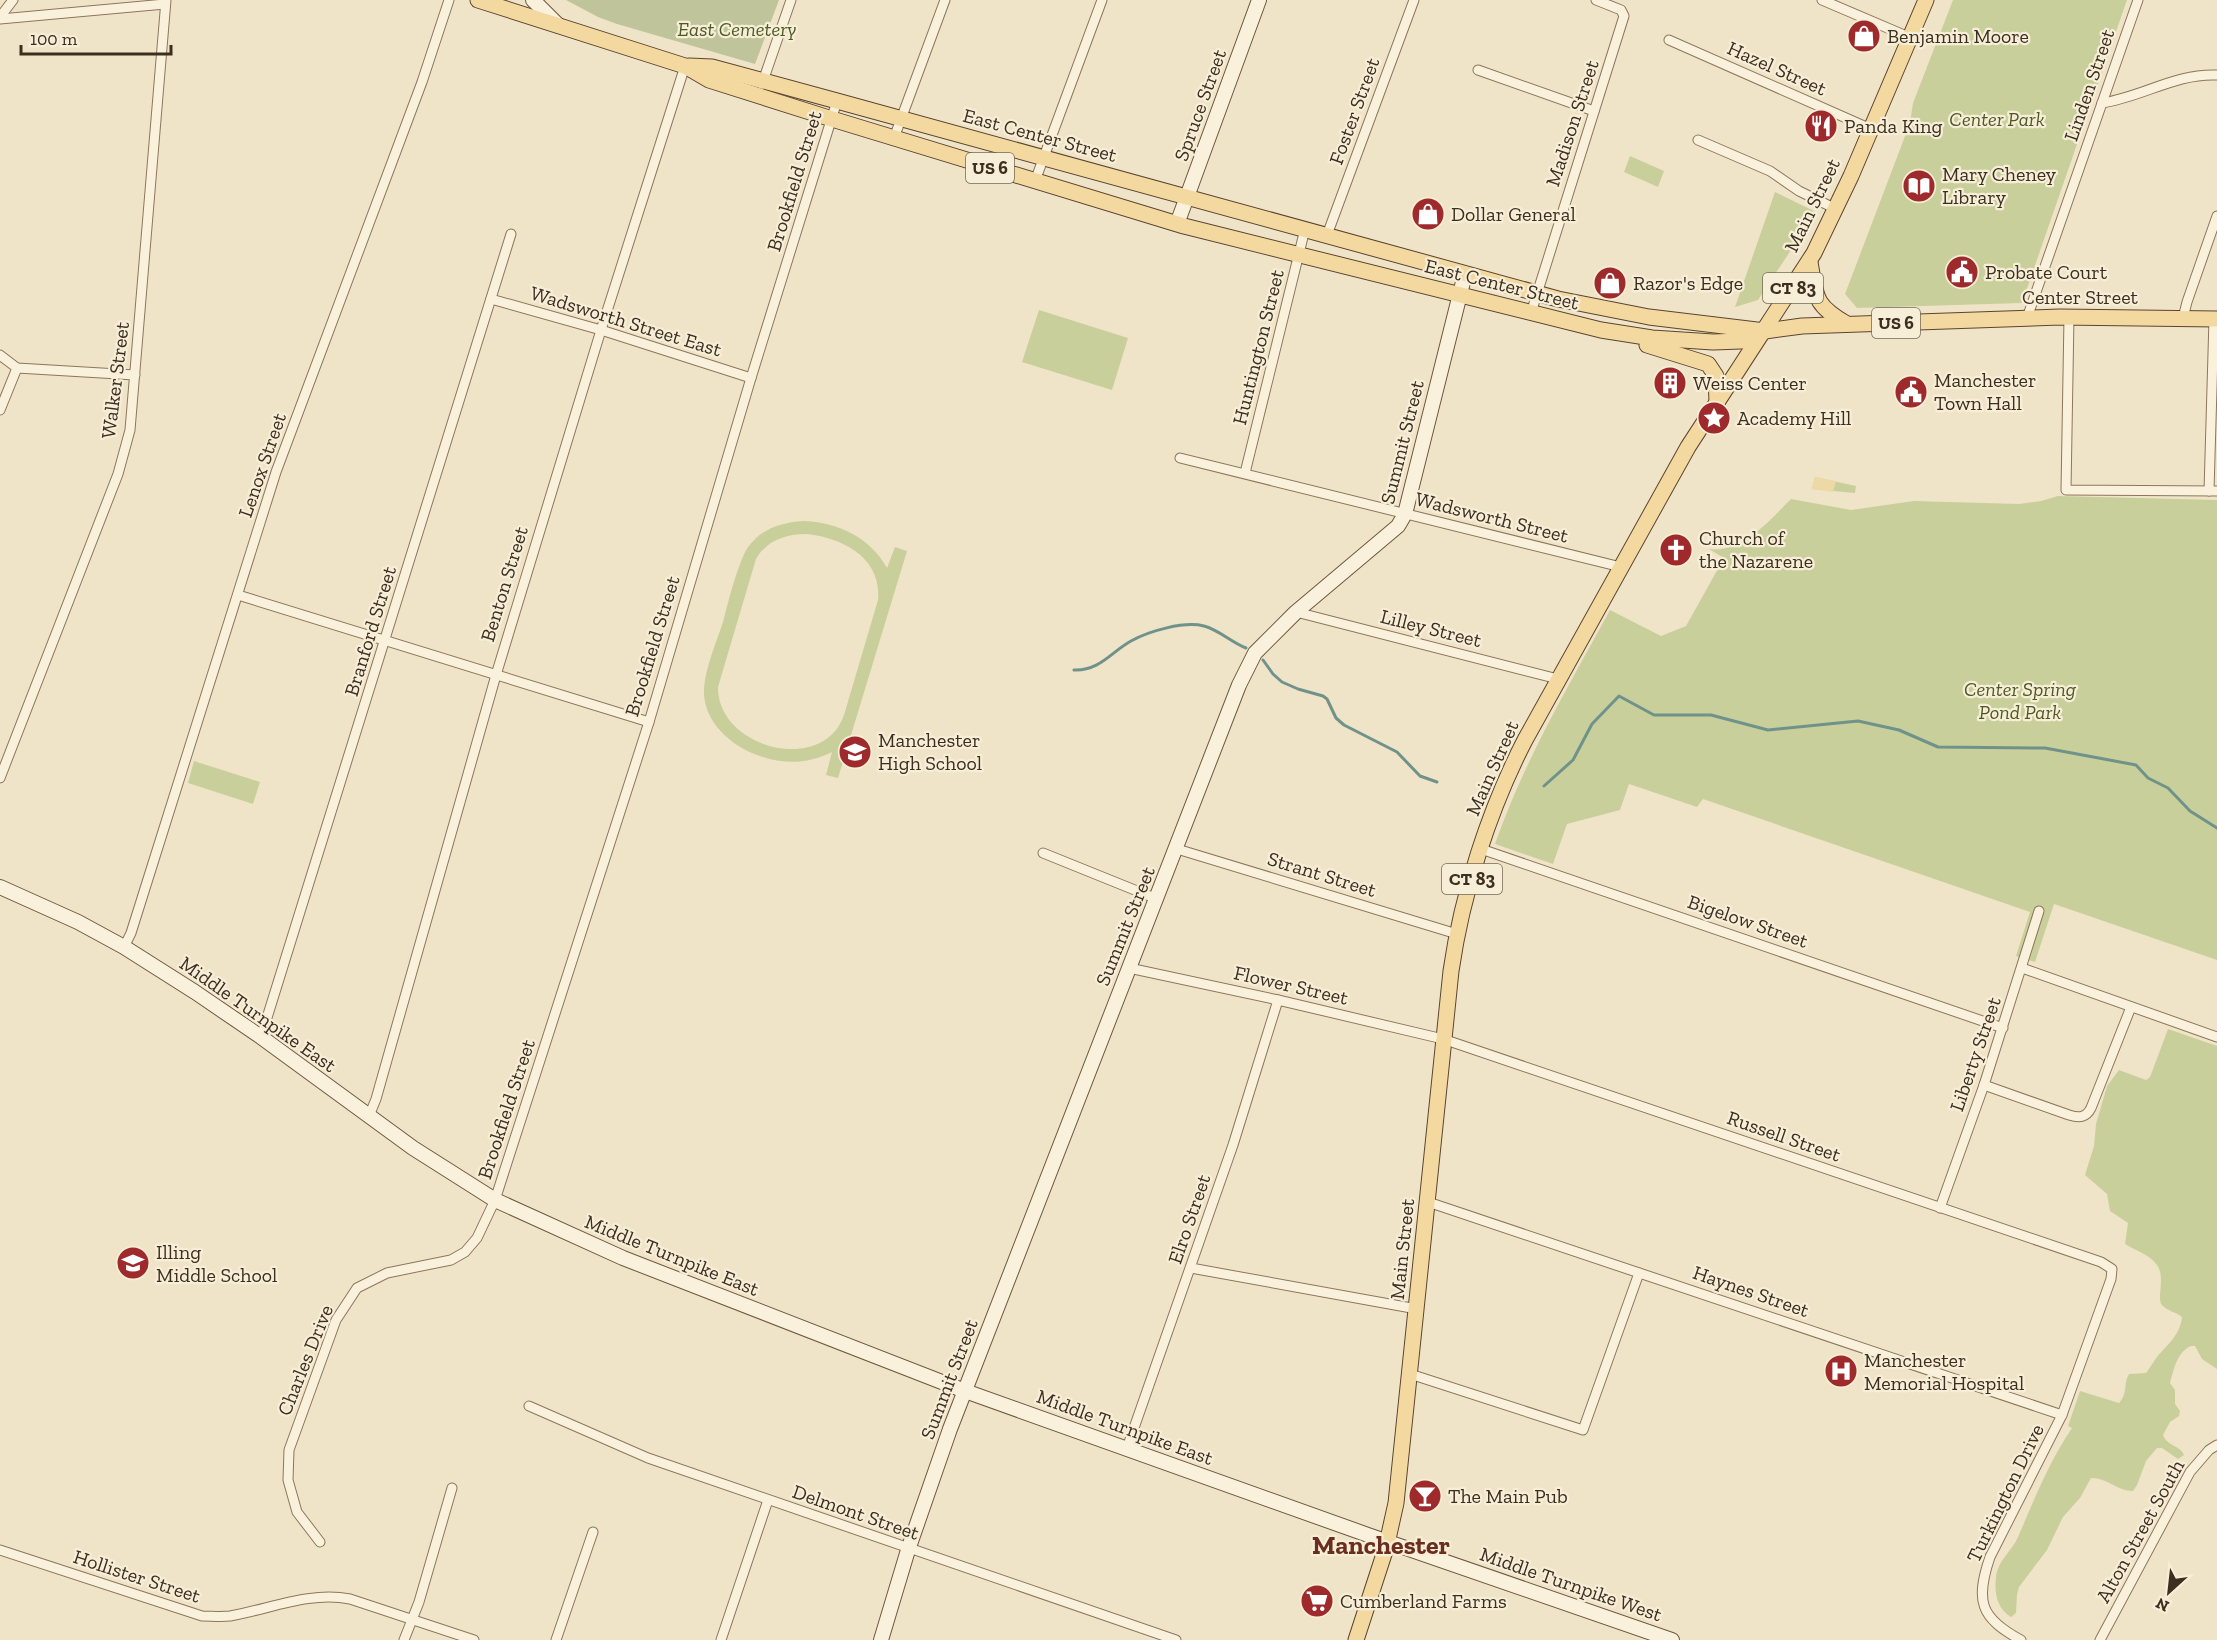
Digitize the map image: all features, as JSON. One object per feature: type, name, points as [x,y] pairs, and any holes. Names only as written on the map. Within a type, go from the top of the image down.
[{"type":"main road","name":"East Center Street","points":[[478,0],[686,66],[710,80],[837,101],[1537,294],[1628,314],[1765,331]]},
{"type":"main road","points":[[533,0],[560,27]]},
{"type":"main road","name":"Spruce Street","points":[[1177,224],[1259,0]]},
{"type":"main road","name":"Main Street","points":[[1356,1640],[1388,1541],[1397,1497],[1443,1039],[1457,934],[1481,849],[1507,778],[1558,679],[1688,447],[1810,261],[1836,209],[1926,0]]},
{"type":"main road","name":"East Center Street","points":[[760,88],[832,119],[1177,224],[1531,313],[1625,334],[1672,340],[1741,341],[1765,331]]},
{"type":"main road","points":[[1810,261],[1815,292],[1820,303],[1829,314],[1847,324]]},
{"type":"main road","name":"Summit Street","points":[[881,1640],[908,1550],[965,1391],[1229,710],[1253,657],[1296,612],[1398,526],[1405,514],[1465,274]]},
{"type":"main road","points":[[1628,314],[1625,334],[1647,345],[1708,364],[1716,374],[1717,402]]},
{"type":"main road","name":"Center Street","points":[[1765,331],[1802,326],[2027,318],[2215,319]]},
{"type":"main road","name":"Middle Turnpike East","points":[[0,887],[78,922],[124,947],[261,1037],[413,1148],[495,1200],[623,1258],[965,1391],[1388,1541]]},
{"type":"main road","name":"Middle Turnpike West","points":[[1388,1541],[1672,1640]]},
{"type":"street","points":[[0,18],[14,0]]},
{"type":"street","name":"Lenox Street","points":[[124,947],[131,933],[276,472],[422,82],[448,0]]},
{"type":"street","points":[[760,88],[791,0]]},
{"type":"street","points":[[894,138],[945,0]]},
{"type":"street","points":[[1035,181],[1102,0]]},
{"type":"street","name":"Foster Street","points":[[1327,235],[1414,0]]},
{"type":"street","name":"Madison Street","points":[[1531,313],[1624,12],[1596,0]]},
{"type":"street","points":[[1822,0],[1911,38]]},
{"type":"street","name":"Linden Street","points":[[2027,318],[2138,0]]},
{"type":"street","points":[[0,18],[166,2]]},
{"type":"street","name":"Walker Street","points":[[0,778],[118,474],[130,430],[166,2]]},
{"type":"street","name":"Hazel Street","points":[[1669,40],[1871,129]]},
{"type":"street","name":"Benton Street","points":[[369,1116],[376,1099],[496,675],[601,330],[686,66]]},
{"type":"street","points":[[1478,70],[1594,111]]},
{"type":"street","points":[[2103,103],[2189,77],[2217,75]]},
{"type":"street","name":"Brookfield Street","points":[[495,1200],[649,722],[751,378],[837,101]]},
{"type":"street","points":[[1698,140],[1770,171],[1799,191],[1836,209]]},
{"type":"street","points":[[2183,318],[2217,216]]},
{"type":"street","name":"Huntington Street","points":[[1245,473],[1305,229]]},
{"type":"street","name":"Branford Street","points":[[261,1037],[511,234]]},
{"type":"street","name":"Wadsworth Street East","points":[[491,299],[601,330],[751,378]]},
{"type":"street","points":[[2069,317],[2066,490],[2213,491],[2215,319]]},
{"type":"street","points":[[0,355],[16,368],[135,375]]},
{"type":"street","points":[[0,410],[16,368]]},
{"type":"street","name":"Wadsworth Street","points":[[1180,458],[1621,567]]},
{"type":"street","points":[[238,595],[649,722]]},
{"type":"street","name":"Lilley Street","points":[[1296,612],[1558,679]]},
{"type":"street","name":"Strant Street","points":[[1177,849],[1457,934]]},
{"type":"street","name":"Bigelow Street","points":[[1481,849],[2003,1028]]},
{"type":"street","points":[[1042,853],[1157,899]]},
{"type":"street","name":"Liberty Street","points":[[1940,1208],[2003,1028],[2039,911]]},
{"type":"street","name":"Flower Street","points":[[1129,968],[1443,1039]]},
{"type":"street","points":[[2022,968],[2217,1037]]},
{"type":"street","name":"Elro Street","points":[[1127,1448],[1233,1145],[1278,1000]]},
{"type":"street","points":[[1984,1085],[2069,1115],[2079,1118],[2084,1116],[2091,1108],[2130,1007]]},
{"type":"street","name":"Russell Street","points":[[1443,1039],[2101,1262],[2112,1269]]},
{"type":"street","name":"Charles Drive","points":[[320,1542],[297,1512],[288,1480],[289,1450],[336,1320],[357,1288],[387,1273],[451,1260],[465,1252],[477,1238],[495,1200]]},
{"type":"street","name":"Haynes Street","points":[[1428,1202],[2062,1415]]},
{"type":"street","points":[[1191,1268],[1417,1309]]},
{"type":"street","name":"Turkington Drive","points":[[2021,1640],[2001,1629],[1989,1618],[1982,1598],[1983,1577],[1990,1557],[2062,1415],[2111,1279],[2112,1269]]},
{"type":"street","points":[[1410,1374],[1583,1430],[1639,1273]]},
{"type":"street","name":"Delmont Street","points":[[529,1406],[648,1458],[908,1550],[1176,1640]]},
{"type":"street","name":"Alton Street South","points":[[2100,1640],[2190,1472],[2209,1450],[2217,1445]]},
{"type":"street","points":[[404,1640],[419,1602],[452,1488]]},
{"type":"street","points":[[721,1640],[768,1500]]},
{"type":"street","points":[[556,1640],[593,1532]]},
{"type":"street","name":"Hollister Street","points":[[1,1552],[202,1616],[228,1616],[308,1598],[332,1595],[474,1640]]},
{"type":"green space","name":"East Cemetery","points":[[566,0],[779,0],[755,64],[617,24]]},
{"type":"green space","name":"Center Park","points":[[1953,0],[2127,0],[2022,303],[1857,308],[1845,294],[1910,123],[1913,103]]},
{"type":"green space","points":[[1630,156],[1664,171],[1658,187],[1624,172]]},
{"type":"green space","points":[[1775,192],[1816,212],[1758,300],[1735,307]]},
{"type":"green space","points":[[1039,310],[1128,338],[1112,390],[1022,362]]},
{"type":"green space","points":[[1815,477],[1856,486],[1855,493],[1812,489]]},
{"type":"green space","name":"Center Spring Pond Park","points":[[2058,496],[2217,500],[2217,960],[2054,904],[2035,962],[2016,956],[2030,912],[1703,799],[1697,807],[1629,784],[1620,810],[1567,824],[1553,864],[1495,844],[1533,754],[1610,610],[1661,636],[1686,626],[1724,558],[1709,549],[1721,549],[1743,541],[1754,534],[1791,499],[1851,510],[1914,501],[2019,504]]},
{"type":"green space","points":[[794,522],[828,524],[851,533],[871,548],[887,568],[895,547],[907,551],[838,778],[826,775],[832,752],[805,761],[786,762],[747,751],[719,730],[708,711],[705,700],[704,688],[709,663],[745,552],[762,533]],"holes":[[[792,535],[821,536],[846,546],[867,562],[878,585],[878,600],[844,715],[833,734],[815,745],[795,749],[773,747],[752,739],[734,726],[722,708],[718,687],[760,552],[778,539]]]},
{"type":"green space","points":[[194,761],[260,782],[253,804],[188,783]]},
{"type":"green space","points":[[2168,1029],[2217,1046],[2217,1369],[2202,1359],[2195,1346],[2182,1352],[2170,1383],[2175,1390],[2175,1404],[2180,1411],[2179,1416],[2170,1422],[2163,1435],[2184,1455],[2178,1459],[2162,1448],[2157,1448],[2146,1461],[2133,1491],[2091,1478],[2080,1498],[2063,1517],[2047,1550],[2019,1587],[2016,1613],[2011,1617],[2002,1610],[1998,1600],[1997,1571],[2015,1542],[2049,1468],[2072,1428],[2068,1426],[2080,1391],[2119,1403],[2124,1396],[2129,1374],[2146,1373],[2173,1339],[2181,1323],[2182,1317],[2166,1309],[2160,1302],[2161,1276],[2157,1265],[2146,1255],[2125,1244],[2128,1223],[2110,1211],[2107,1194],[2085,1175],[2107,1086],[2119,1070],[2146,1080],[2150,1077]]},
{"type":"sand","points":[[1815,477],[1836,481],[1833,492],[1812,489]]},
{"type":"waterway","points":[[1074,670],[1098,664],[1138,637],[1177,626],[1204,626],[1246,648]]},
{"type":"waterway","points":[[1263,660],[1282,682],[1323,696],[1327,699],[1336,718],[1344,725],[1397,752],[1420,776],[1437,782]]},
{"type":"waterway","points":[[1544,786],[1573,760],[1592,724],[1619,696],[1654,715],[1711,715],[1768,730],[1858,721],[1899,730],[1938,747],[2045,748],[2136,765],[2148,778],[2168,788],[2190,811],[2217,828]]},
{"type":"place","name":"Benjamin Moore","points":[[1864,36]]},
{"type":"place","name":"Panda King","points":[[1821,126]]},
{"type":"place","name":"Mary Cheney Library","points":[[1919,186]]},
{"type":"place","name":"Dollar General","points":[[1428,214]]},
{"type":"place","name":"Probate Court","points":[[1962,272]]},
{"type":"place","name":"Razor's Edge","points":[[1610,283]]},
{"type":"place","name":"Weiss Center","points":[[1670,383]]},
{"type":"place","name":"Manchester Town Hall","points":[[1911,392]]},
{"type":"place","name":"Academy Hill","points":[[1714,418]]},
{"type":"place","name":"Church of the Nazarene","points":[[1676,550]]},
{"type":"place","name":"Manchester High School","points":[[855,752]]},
{"type":"place","name":"Illing Middle School","points":[[133,1263]]},
{"type":"place","name":"Manchester Memorial Hospital","points":[[1841,1371]]},
{"type":"place","name":"The Main Pub","points":[[1425,1496]]},
{"type":"place","name":"Cumberland Farms","points":[[1317,1601]]},
{"type":"district","name":"Manchester","points":[[1381,1545]]}]
